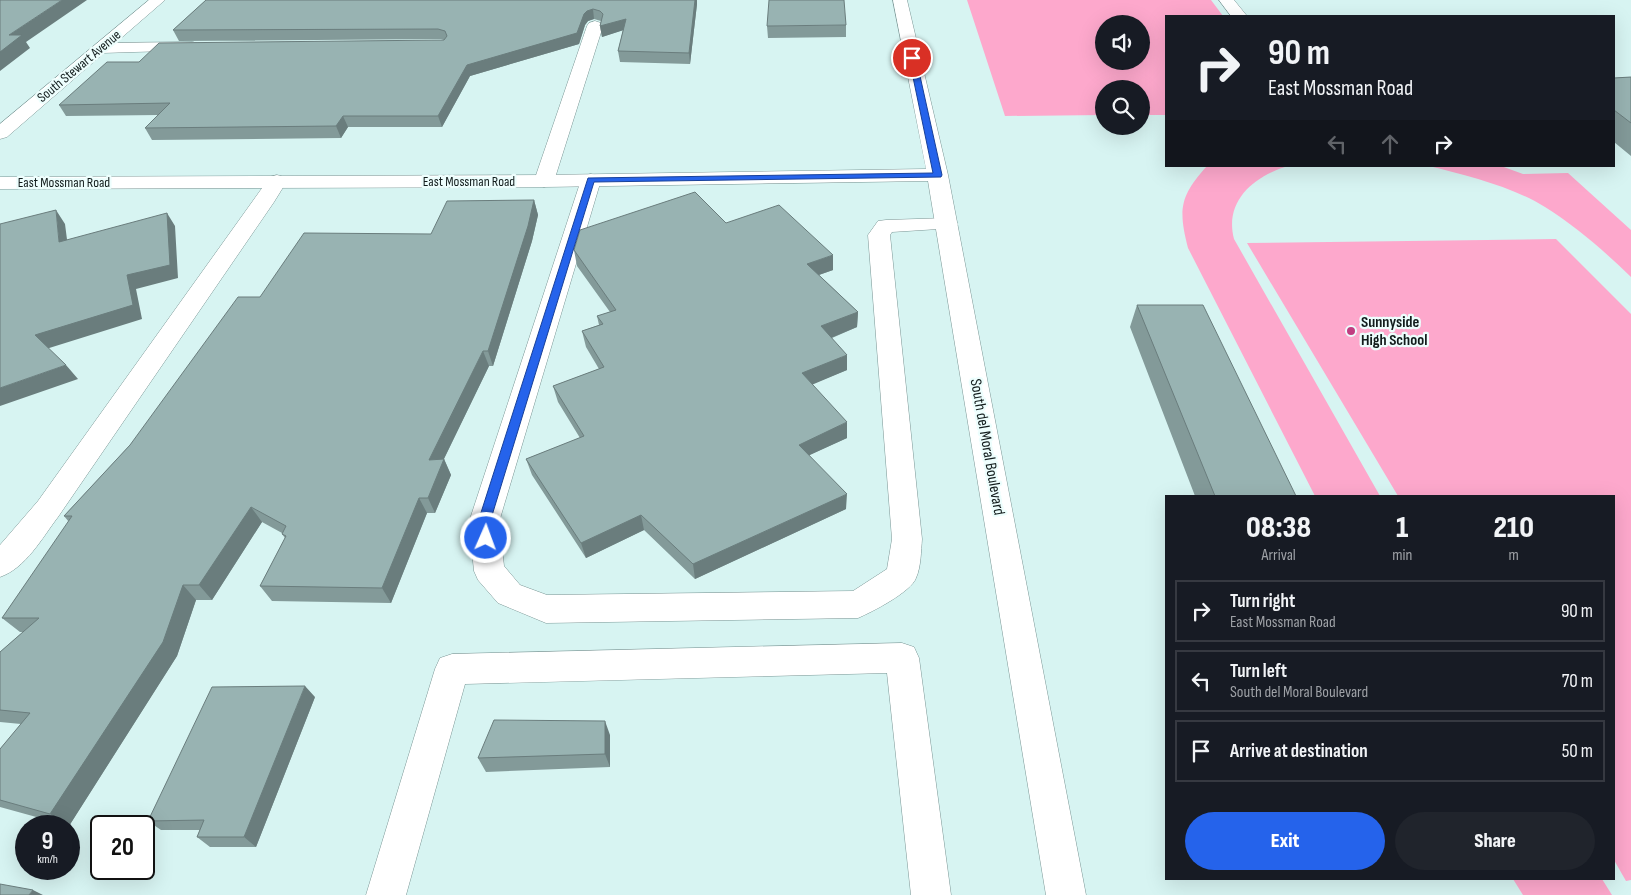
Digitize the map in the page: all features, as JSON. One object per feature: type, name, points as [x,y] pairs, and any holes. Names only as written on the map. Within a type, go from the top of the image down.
[{"type":"street","name":"South Stewart Avenue","points":[[0,133],[158,0]]},
{"type":"street","name":"South del Moral Boulevard","points":[[900,0],[938,175],[1066,895]]},
{"type":"street","points":[[1226,0],[1238,15]]},
{"type":"street","points":[[544,181],[595,26]]},
{"type":"street","points":[[102,48],[211,47]]},
{"type":"street","name":"East Mossman Road","points":[[0,183],[544,181],[938,175]]},
{"type":"street","points":[[591,180],[484,522],[489,571],[509,594],[546,609],[858,604],[902,576],[907,539],[879,235],[886,226],[947,224]]},
{"type":"street","points":[[0,564],[13,552],[48,509],[277,181]]},
{"type":"street","points":[[386,895],[452,669],[902,658],[931,895]]},
{"type":"shaded area","points":[[967,0],[1211,0],[1222,15],[1165,15],[1165,115],[1150,115],[1150,80],[1095,80],[1095,115],[1005,116]]},
{"type":"shaded area","points":[[1206,167],[1285,167],[1264,176],[1244,192],[1233,213],[1234,239],[1379,495],[1314,495],[1188,248],[1182,213],[1186,195]]},
{"type":"shaded area","points":[[1433,167],[1504,167],[1523,174],[1568,173],[1631,230],[1631,277],[1579,231],[1545,207],[1518,193],[1489,182]]},
{"type":"shaded area","points":[[1556,239],[1631,314],[1631,880],[1626,881],[1615,862],[1615,495],[1397,495],[1247,243]]},
{"type":"shaded area","points":[[1514,880],[1603,880],[1612,895],[1523,895]]},
{"type":"building","points":[[0,0],[62,0],[9,35],[22,35],[0,52]]},
{"type":"building","points":[[206,0],[695,0],[689,53],[618,51],[626,19],[600,26],[603,14],[593,9],[584,14],[577,33],[467,65],[438,116],[343,116],[336,126],[145,128],[170,103],[59,105],[107,62],[139,62],[159,43],[444,40],[447,36],[445,31],[438,29],[173,30]]},
{"type":"building","points":[[769,0],[844,0],[846,25],[767,26]]},
{"type":"building","points":[[1631,77],[1631,123],[1615,111],[1615,78]]},
{"type":"building","points":[[695,192],[726,223],[779,205],[833,255],[807,264],[858,312],[821,326],[847,355],[802,373],[847,422],[799,445],[847,494],[693,564],[641,515],[581,543],[526,459],[584,436],[553,386],[604,367],[582,331],[603,324],[597,316],[616,310],[574,250],[580,230]]},
{"type":"building","points":[[534,200],[528,226],[488,351],[483,351],[429,460],[444,459],[428,498],[419,498],[382,588],[260,586],[286,536],[282,534],[286,526],[251,507],[199,585],[183,585],[163,642],[50,814],[0,800],[0,749],[30,713],[0,710],[0,652],[39,618],[2,618],[72,516],[64,516],[130,445],[238,297],[260,297],[304,233],[431,234],[447,201]]},
{"type":"building","points":[[56,210],[59,242],[167,213],[170,265],[127,275],[133,305],[35,335],[66,365],[0,388],[0,224]]},
{"type":"building","points":[[1137,305],[1203,305],[1296,495],[1215,495]]},
{"type":"building","points":[[305,686],[244,837],[197,837],[204,820],[155,821],[155,815],[151,815],[212,687]]},
{"type":"building","points":[[494,720],[605,721],[605,754],[478,758]]},
{"type":"building","points":[[0,884],[33,890],[29,895],[0,895]]},
{"type":"place","name":"Sunnyside High School","points":[[1351,331]]},
{"type":"route","points":[[486,538],[484,522],[591,180],[938,175],[912,58]]}]
